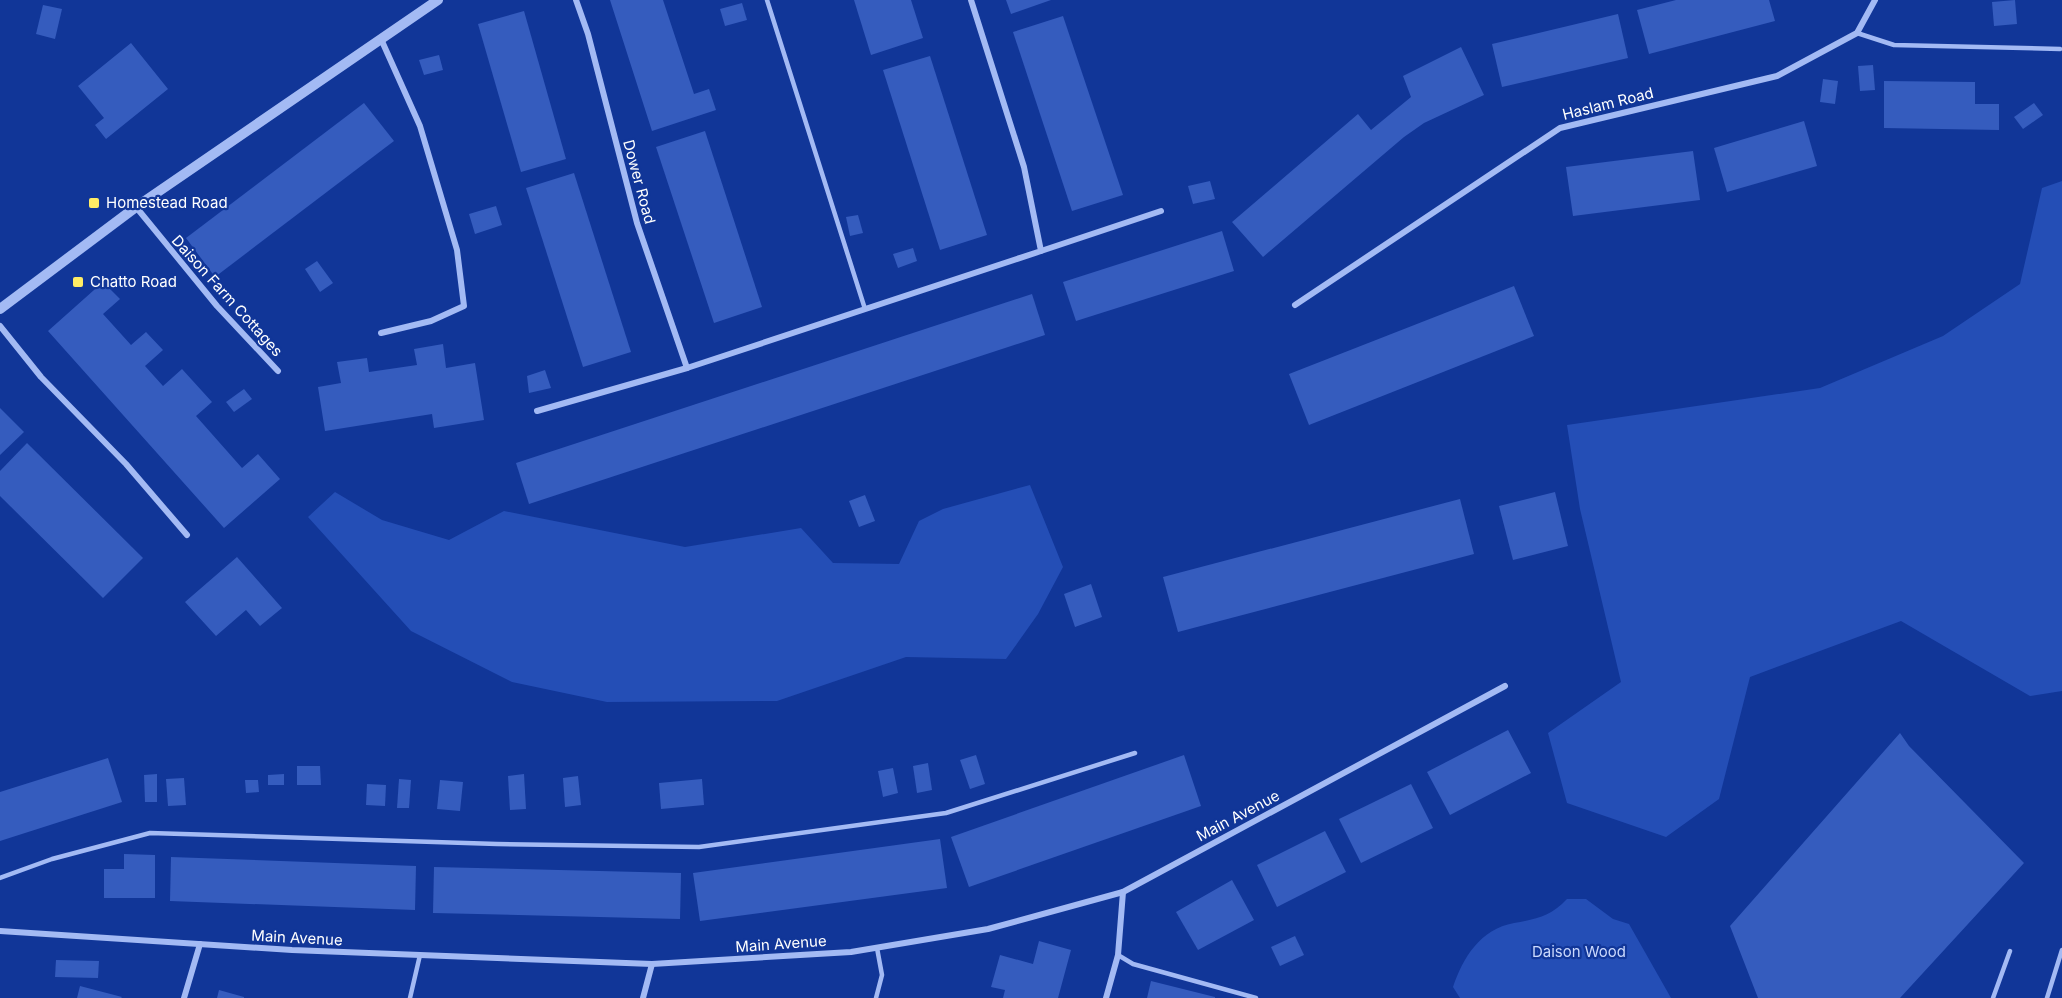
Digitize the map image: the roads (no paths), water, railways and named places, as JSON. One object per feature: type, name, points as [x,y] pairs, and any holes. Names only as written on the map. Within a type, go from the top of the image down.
[{"type":"street","points":[[0,309],[136,207],[438,0]]},
{"type":"street","name":"Dower Road","points":[[576,0],[588,34],[637,223],[687,368]]},
{"type":"street","points":[[971,0],[1024,167],[1041,251]]},
{"type":"street","points":[[1857,33],[1875,0]]},
{"type":"street","name":"Haslam Road","points":[[1295,305],[1560,128],[1777,76],[1857,33]]},
{"type":"street","points":[[381,39],[420,126],[457,250],[464,306],[431,321],[381,333]]},
{"type":"street","name":"Daison Farm Cottages","points":[[136,207],[217,306],[278,371]]},
{"type":"street","points":[[537,411],[687,368],[1161,211]]},
{"type":"street","points":[[0,326],[41,377],[126,464],[187,535]]},
{"type":"street","name":"Main Avenue","points":[[0,931],[200,944],[652,964],[851,952],[877,948],[988,929],[1122,892],[1505,686]]},
{"type":"street","points":[[1106,998],[1118,955],[1122,892]]},
{"type":"street","points":[[184,998],[200,944]]},
{"type":"street","points":[[643,998],[652,964]]},
{"type":"lane","points":[[767,0],[866,309]]},
{"type":"lane","points":[[1857,33],[1894,45],[2060,49]]},
{"type":"lane","points":[[0,878],[52,859],[150,833],[497,844],[699,847],[946,813],[1135,753]]},
{"type":"lane","points":[[876,998],[882,975],[877,948]]},
{"type":"lane","points":[[2047,998],[2062,950]]},
{"type":"lane","points":[[1993,998],[2010,951]]},
{"type":"lane","points":[[410,998],[420,955]]},
{"type":"lane","points":[[1118,955],[1133,964],[1256,998]]},
{"type":"place","name":"Homestead Road","points":[[94,203]]},
{"type":"place","name":"Chatto Road","points":[[78,282]]},
{"type":"park label","name":"Daison Wood","points":[[1579,952]]}]
